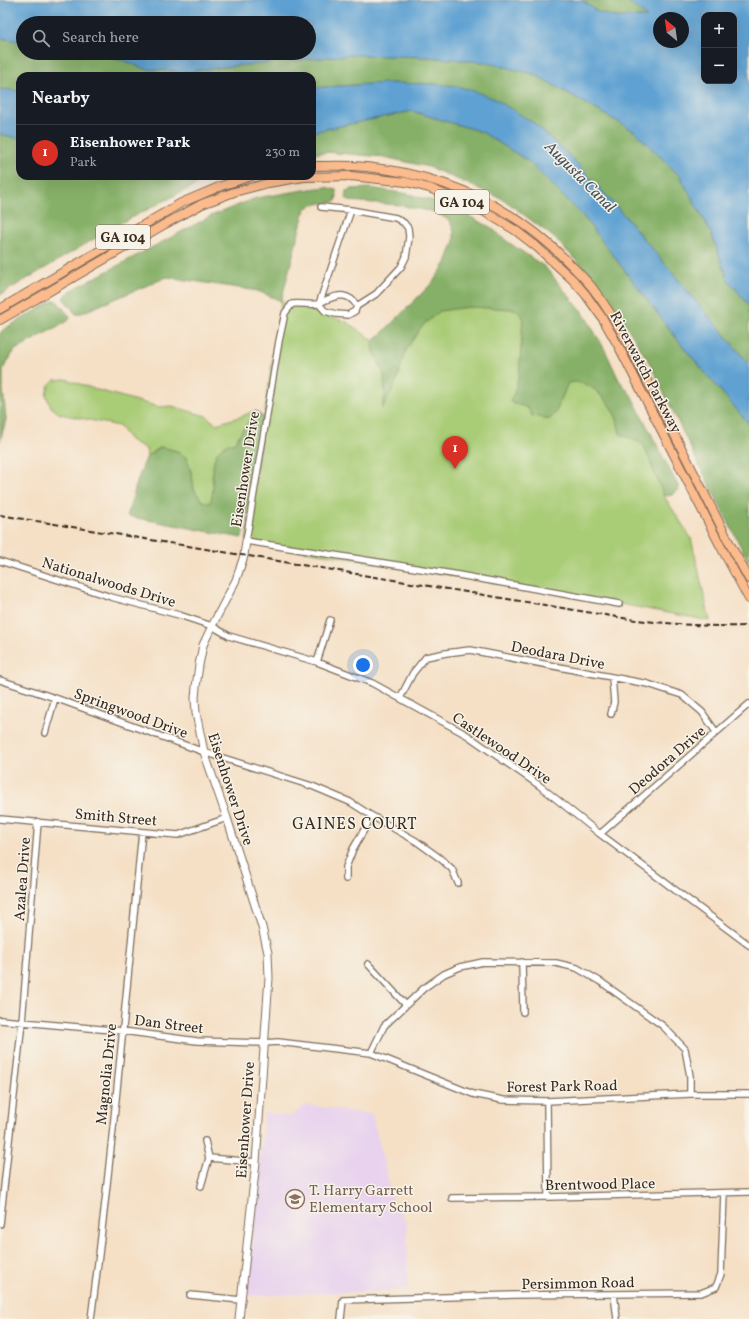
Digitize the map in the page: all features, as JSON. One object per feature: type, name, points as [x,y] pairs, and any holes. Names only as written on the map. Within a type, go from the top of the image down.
[{"type":"main road","name":"Riverwatch Parkway","points":[[316,166],[342,165],[401,172],[460,189],[506,212],[535,232],[554,248],[589,284],[620,328],[749,579]]},
{"type":"main road","name":"Riverwatch Parkway","points":[[316,176],[351,176],[406,182],[429,188],[483,211],[515,230],[537,247],[572,279],[603,319],[619,347],[749,599]]},
{"type":"main road","name":"GA 104","points":[[0,309],[181,202],[240,180]]},
{"type":"main road","name":"Riverwatch Parkway","points":[[0,320],[202,204],[234,192],[283,180]]},
{"type":"street","points":[[319,304],[325,311],[336,314],[348,315],[355,311],[357,306],[376,294],[401,267],[406,257],[409,237],[408,228],[404,223],[396,218],[351,210],[321,207]]},
{"type":"street","points":[[319,304],[351,210]]},
{"type":"street","points":[[319,304],[328,299],[342,295],[351,298],[357,306]]},
{"type":"street","name":"Eisenhower Drive","points":[[239,1319],[256,1162],[269,978],[268,954],[262,927],[228,818],[204,752],[196,713],[195,698],[203,644],[236,580],[244,556],[279,340],[285,313],[292,304],[319,304]]},
{"type":"street","points":[[246,541],[453,574],[619,604]]},
{"type":"street","name":"Nationalwoods Drive","points":[[0,561],[111,597],[179,615],[212,626]]},
{"type":"street","points":[[318,662],[330,620]]},
{"type":"street","name":"Castlewood Drive","points":[[212,626],[229,636],[318,662],[372,683],[466,735],[540,786],[600,834],[749,945]]},
{"type":"street","name":"Deodara Drive","points":[[400,698],[414,673],[426,657],[470,650],[648,684],[682,695],[702,712],[716,732]]},
{"type":"street","points":[[611,714],[614,702],[612,678]]},
{"type":"street","name":"Springwood Drive","points":[[0,680],[55,698],[204,752],[312,786],[350,802],[416,841],[441,859],[452,869],[458,883]]},
{"type":"street","points":[[45,733],[55,698]]},
{"type":"street","name":"Deodora Drive","points":[[600,834],[749,704]]},
{"type":"street","points":[[346,879],[346,867],[353,849],[372,816]]},
{"type":"street","name":"Smith Street","points":[[0,819],[178,835],[228,818]]},
{"type":"street","name":"Azalea Drive","points":[[0,1224],[22,1022],[38,822]]},
{"type":"street","name":"Magnolia Drive","points":[[91,1319],[100,1252],[142,832]]},
{"type":"street","points":[[371,1053],[384,1026],[424,988],[444,974],[460,967],[483,962],[556,963],[577,968],[600,982],[663,1026],[685,1049],[690,1076],[690,1094]]},
{"type":"street","points":[[522,962],[523,1012]]},
{"type":"street","points":[[368,964],[406,1005]]},
{"type":"street","name":"Dan Street","points":[[0,1020],[123,1031],[197,1041],[264,1043]]},
{"type":"street","name":"Forest Park Road","points":[[264,1043],[278,1042],[371,1053],[473,1094],[503,1100],[547,1101],[690,1094],[749,1094]]},
{"type":"street","points":[[547,1101],[548,1197]]},
{"type":"street","points":[[201,1186],[209,1158],[205,1141]]},
{"type":"street","points":[[209,1158],[256,1162]]},
{"type":"street","name":"Persimmon Road","points":[[341,1319],[344,1300],[701,1293],[716,1287],[721,1274],[724,1192]]},
{"type":"street","name":"Brentwood Place","points":[[452,1198],[749,1192]]},
{"type":"street","points":[[614,1294],[617,1319]]},
{"type":"street","points":[[190,1295],[241,1300]]},
{"type":"shaded area","points":[[306,1105],[372,1114],[392,1199],[407,1223],[408,1290],[247,1296],[264,1113],[290,1116]]},
{"type":"green space","points":[[582,0],[626,0],[648,17],[614,17],[598,12]]},
{"type":"green space","points":[[0,38],[16,41],[16,60],[123,60],[145,68],[186,72],[16,72],[16,91],[0,89]]},
{"type":"green space","points":[[352,55],[428,57],[483,62],[534,74],[634,131],[680,176],[711,233],[728,280],[749,305],[749,364],[623,214],[573,159],[534,123],[434,84],[385,83],[316,88],[316,72],[186,72],[299,60],[316,60],[316,58]]},
{"type":"green space","points":[[412,111],[482,132],[528,161],[583,216],[684,348],[749,424],[749,563],[649,362],[600,284],[552,236],[503,199],[429,167],[384,157],[326,152],[316,153],[316,131]]},
{"type":"green space","points":[[0,134],[16,138],[16,180],[205,180],[119,224],[0,295]]},
{"type":"green space","points":[[326,187],[336,190],[336,201],[317,204],[305,209],[281,301],[258,291],[167,277],[79,314],[76,314],[63,298],[70,291],[211,216],[256,198]]},
{"type":"green space","points":[[370,188],[408,194],[437,202],[459,211],[490,227],[508,242],[545,267],[584,314],[605,350],[619,380],[631,395],[679,488],[673,495],[664,496],[643,444],[620,434],[616,418],[611,407],[601,395],[589,386],[575,382],[568,383],[555,414],[550,419],[532,416],[528,408],[510,402],[519,375],[523,317],[515,309],[468,307],[440,311],[422,326],[406,350],[396,383],[382,409],[385,394],[384,374],[371,344],[433,282],[446,263],[454,241],[454,231],[450,221],[435,212],[399,205],[349,201],[346,198],[346,191],[352,189]]},
{"type":"green space","points":[[53,301],[57,301],[70,317],[69,320],[15,350],[3,369],[6,419],[0,442],[0,333],[4,329]]},
{"type":"green space","points":[[281,301],[347,322],[381,346],[440,310],[468,307],[515,309],[607,402],[643,441],[664,496],[691,538],[710,621],[599,600],[246,541]]},
{"type":"green space","points":[[66,379],[94,389],[159,407],[172,406],[206,416],[216,424],[256,411],[212,474],[213,495],[210,503],[202,502],[194,489],[192,475],[187,459],[177,451],[161,447],[147,456],[146,449],[130,440],[119,426],[60,414],[51,407],[46,395],[49,385],[54,380]]},
{"type":"green space","points":[[256,411],[263,417],[242,538],[127,516],[139,476],[147,456],[161,447],[177,451],[187,458],[194,489],[202,501],[210,503],[213,485],[213,467],[218,451],[235,442]]},
{"type":"water","points":[[0,0],[582,0],[598,12],[614,17],[647,17],[626,0],[749,0],[749,305],[728,280],[711,233],[680,176],[634,131],[534,74],[483,62],[428,57],[352,55],[316,58],[316,16],[16,16],[16,41],[0,38]]},
{"type":"water","points":[[122,60],[299,60],[224,67],[186,72],[145,69]]},
{"type":"water","name":"Augusta Canal","points":[[385,83],[456,86],[495,99],[534,123],[573,159],[623,214],[749,364],[749,424],[684,348],[583,216],[528,161],[482,132],[412,111],[316,131],[316,88]]},
{"type":"water","points":[[0,89],[16,91],[16,138],[0,134]]},
{"type":"railway","points":[[0,515],[629,619],[689,625],[749,626]]},
{"type":"place","name":"Eisenhower Park","points":[[455,469]]},
{"type":"place","name":"T. Harry Garrett Elementary School","points":[[295,1199]]},
{"type":"district","name":"GAINES COURT","points":[[355,823]]}]
